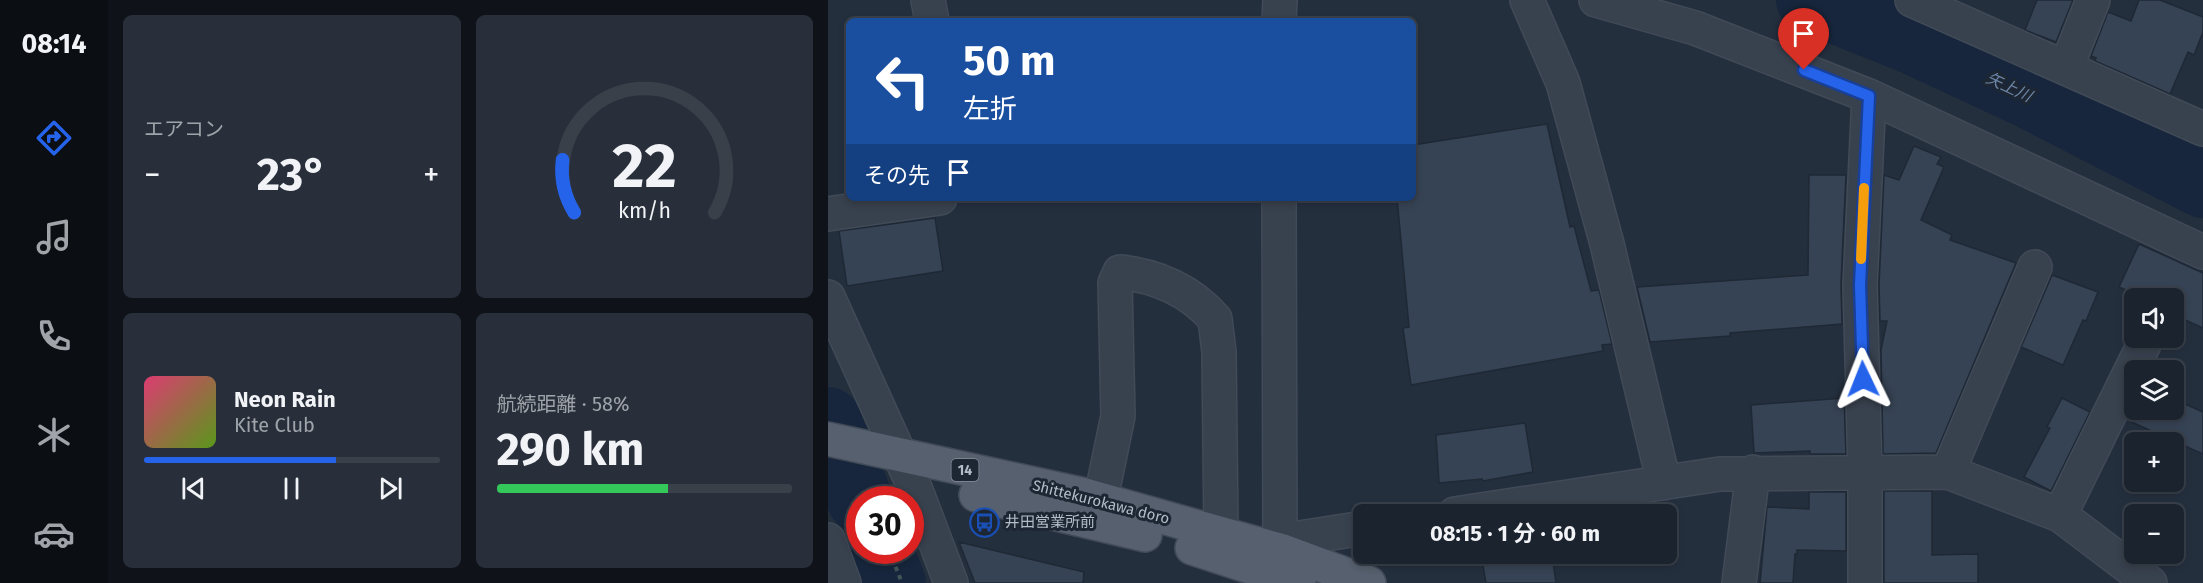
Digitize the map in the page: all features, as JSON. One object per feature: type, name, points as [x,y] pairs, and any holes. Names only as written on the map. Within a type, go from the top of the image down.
[{"type":"main road","name":"Shittekurokawa doro","points":[[828,439],[906,468]]},
{"type":"main road","name":"Shittekurokawa doro","points":[[828,461],[906,468],[1098,511],[1219,544],[1286,567],[1369,583]]},
{"type":"street","points":[[928,0],[931,18]]},
{"type":"street","points":[[1279,18],[1280,0]]},
{"type":"street","points":[[1527,0],[1563,83],[1607,244],[1664,483]]},
{"type":"street","points":[[1596,0],[1695,28],[1869,96],[2203,252]]},
{"type":"street","points":[[1912,0],[2203,129]]},
{"type":"street","points":[[2066,68],[2093,0]]},
{"type":"street","points":[[1865,583],[1865,472],[1860,285],[1869,96]]},
{"type":"street","points":[[828,214],[919,201]]},
{"type":"street","points":[[1279,201],[1286,567],[1353,534]]},
{"type":"street","points":[[1948,472],[2036,267]]},
{"type":"street","points":[[1098,511],[1118,416],[1115,283],[1120,272],[1151,278],[1190,295],[1215,319],[1219,352],[1219,544]]},
{"type":"street","points":[[828,297],[906,468],[951,583]]},
{"type":"street","points":[[2060,515],[2142,348]]},
{"type":"street","points":[[1739,583],[1753,472]]},
{"type":"street","points":[[1522,504],[1720,474],[1948,472],[2060,515],[2150,583]]},
{"type":"street","points":[[828,540],[844,583]]},
{"type":"path","points":[[895,564],[902,583]]},
{"type":"building","points":[[2037,0],[2073,0],[2056,42],[2025,30]]},
{"type":"building","points":[[2139,0],[2160,0],[2203,17],[2203,32],[2194,55],[2188,52],[2170,94],[2095,61],[2096,58],[2091,56],[2108,12],[2131,21]]},
{"type":"building","points":[[1547,124],[1570,227],[1574,226],[1591,291],[1599,290],[1612,344],[1602,345],[1603,351],[1411,385],[1403,328],[1409,327],[1397,201],[1416,201],[1416,145]]},
{"type":"building","points":[[1914,146],[1941,157],[1937,164],[1944,167],[1921,220],[1952,235],[1950,240],[2016,263],[1936,453],[1883,454],[1881,350],[1887,321],[1880,321],[1879,285],[1884,175],[1899,180]]},
{"type":"building","points":[[1809,175],[1846,175],[1841,284],[1842,324],[1650,342],[1637,287],[1808,275]]},
{"type":"building","points":[[935,218],[943,271],[847,286],[839,231]]},
{"type":"building","points":[[2139,244],[2203,273],[2203,328],[2184,319],[2184,288],[2124,289],[2119,287]]},
{"type":"building","points":[[2052,275],[2098,292],[2063,365],[2021,347]]},
{"type":"building","points":[[1844,398],[1846,454],[1810,454],[1810,451],[1754,453],[1751,405]]},
{"type":"building","points":[[2062,398],[2090,412],[2051,491],[2024,477],[2050,428],[2047,427]]},
{"type":"building","points":[[2184,403],[2203,412],[2203,454],[2184,446],[2184,432],[2154,432],[2127,420],[2184,420]]},
{"type":"building","points":[[1525,423],[1533,472],[1483,481],[1482,479],[1439,483],[1436,435]]},
{"type":"building","points":[[1884,491],[1932,491],[1932,555],[1978,554],[1978,583],[1884,583]]},
{"type":"building","points":[[1809,492],[1846,492],[1846,551],[1797,550],[1793,583],[1760,583],[1767,507],[1809,509]]},
{"type":"building","points":[[959,542],[1084,572],[1083,583],[975,583]]},
{"type":"building","points":[[1483,564],[1553,564],[1556,583],[1486,583]]},
{"type":"waterway","name":"矢上川","points":[[1809,0],[1912,41],[2028,95],[2203,185]]},
{"type":"waterway","points":[[828,420],[854,486]]},
{"type":"waterway","points":[[886,564],[893,583]]},
{"type":"slow traffic","points":[[1861,259],[1864,188]]},
{"type":"place","name":"井田営業所前","points":[[984,522]]},
{"type":"route","points":[[1804,70],[1869,96],[1860,285],[1863,379]]}]
